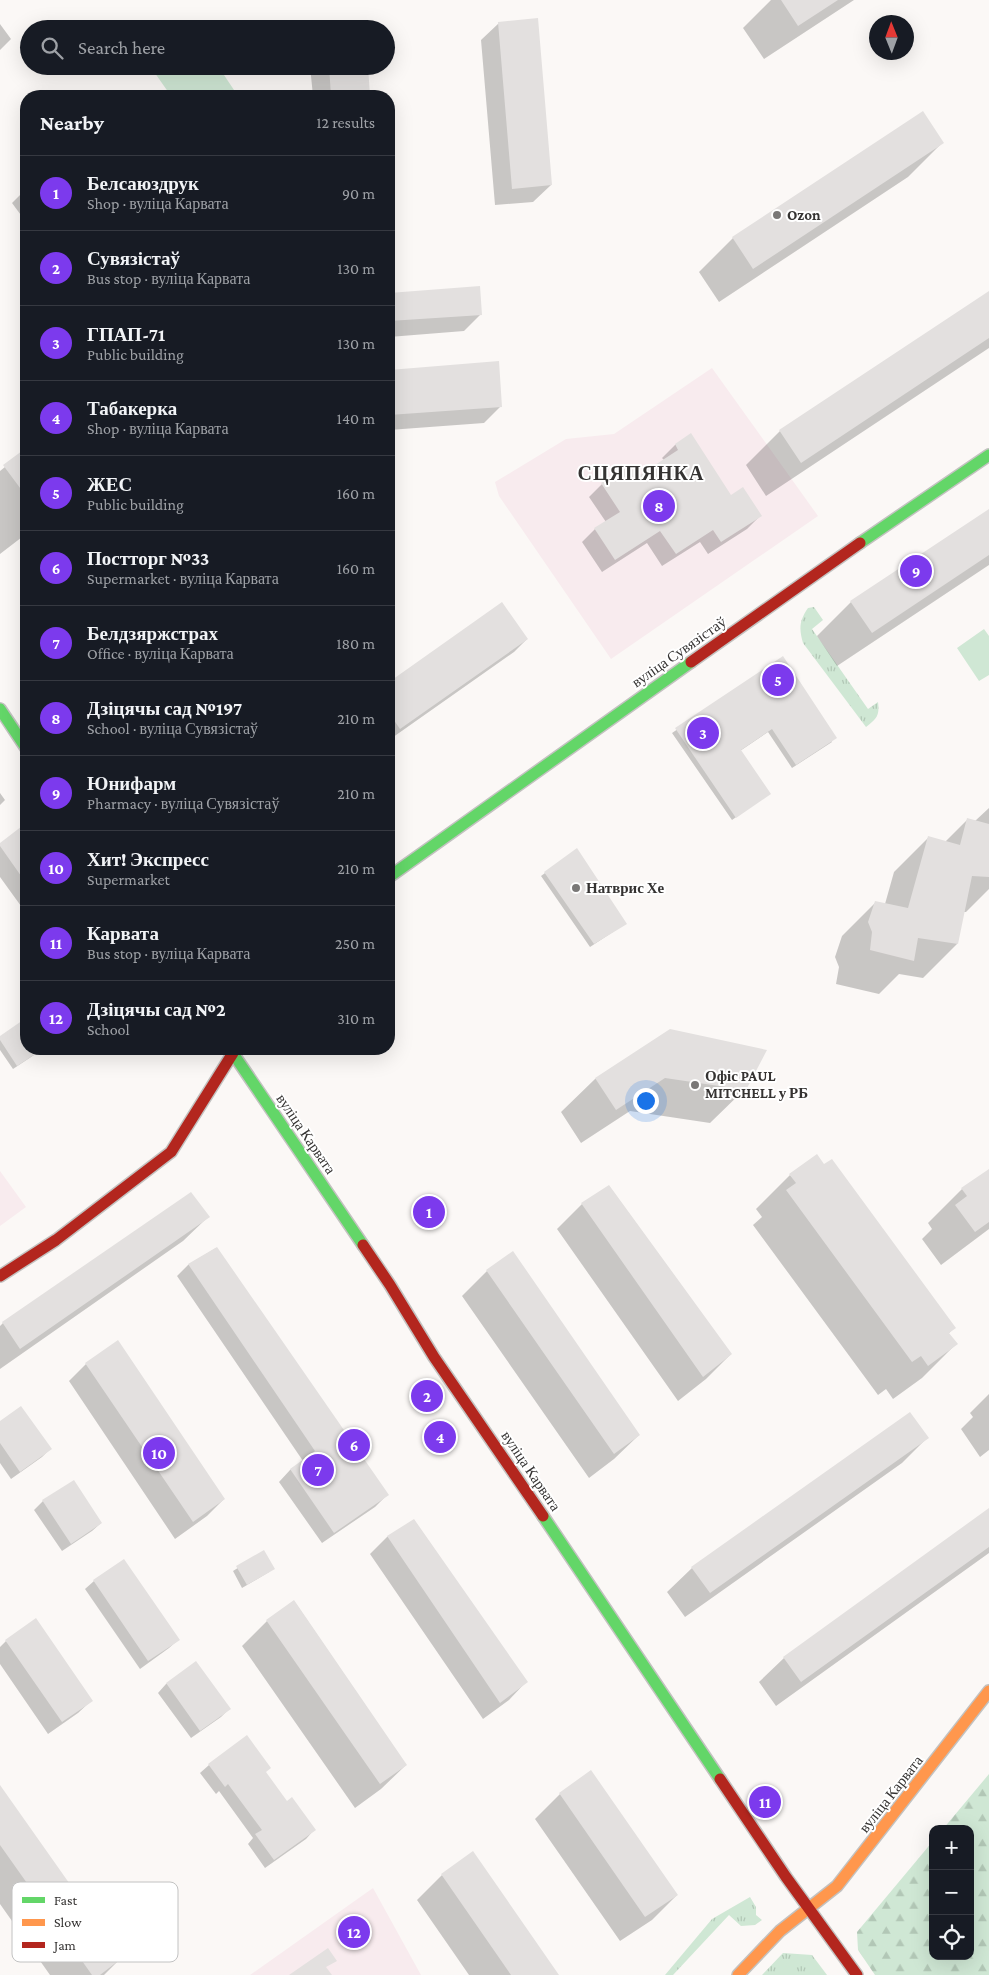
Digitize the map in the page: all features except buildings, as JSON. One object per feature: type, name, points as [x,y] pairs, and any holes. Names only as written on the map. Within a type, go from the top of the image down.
[{"type":"street","name":"вуліца Сувязістаў","points":[[395,873],[797,586],[989,455]]},
{"type":"street","points":[[0,709],[20,739]]},
{"type":"street","points":[[0,1276],[56,1240],[171,1152],[230,1055]]},
{"type":"street","name":"вуліца Карвата","points":[[235,1055],[390,1285],[434,1357],[786,1877],[857,1975]]},
{"type":"street","name":"вуліца Карвата","points":[[809,1909],[837,1886],[989,1691]]},
{"type":"street","points":[[738,1975],[780,1931],[809,1909]]},
{"type":"shaded area","points":[[712,368],[818,516],[611,659],[499,496],[495,482],[566,439],[614,434]]},
{"type":"shaded area","points":[[0,1171],[26,1207],[0,1226]]},
{"type":"shaded area","points":[[373,1888],[421,1975],[250,1975]]},
{"type":"green space","points":[[156,75],[224,75],[234,90],[167,90]]},
{"type":"green space","points":[[814,607],[823,620],[812,629],[868,709],[878,702],[876,717],[866,727],[803,643],[800,629],[801,621],[808,608]]},
{"type":"green space","points":[[984,629],[989,636],[989,675],[979,681],[957,648]]},
{"type":"green space","points":[[989,1774],[989,1975],[875,1975],[858,1950],[857,1932],[929,1846],[929,1960],[974,1960],[974,1825],[946,1825]]},
{"type":"green space","points":[[750,1897],[756,1907],[756,1915],[762,1920],[755,1925],[741,1926],[729,1915],[673,1975],[665,1975],[712,1919]]},
{"type":"green space","points":[[783,1953],[812,1955],[827,1975],[762,1975]]},
{"type":"traffic: fast","points":[[860,543],[989,455]]},
{"type":"traffic: fast","points":[[395,873],[691,662]]},
{"type":"traffic: fast","points":[[0,709],[20,739]]},
{"type":"traffic: fast","points":[[234,1055],[363,1245]]},
{"type":"traffic: fast","points":[[543,1516],[720,1779]]},
{"type":"traffic: slow","points":[[738,1975],[780,1931],[837,1886],[989,1691]]},
{"type":"traffic: jam","points":[[691,662],[860,543]]},
{"type":"traffic: jam","points":[[0,1276],[56,1240],[171,1152],[232,1055]]},
{"type":"traffic: jam","points":[[363,1245],[434,1357],[543,1516]]},
{"type":"traffic: jam","points":[[720,1779],[786,1877],[857,1975]]},
{"type":"place","name":"Ozon","points":[[777,215]]},
{"type":"place","name":"Дзіцячы сад №197","points":[[659,506]]},
{"type":"place","name":"Юнифарм","points":[[916,571]]},
{"type":"place","name":"ЖЕС","points":[[778,680]]},
{"type":"place","name":"ГПАП-71","points":[[703,733]]},
{"type":"place","name":"Натврис Хе","points":[[576,888]]},
{"type":"place","name":"Офіс PAUL MITCHELL у РБ","points":[[695,1085]]},
{"type":"place","name":"Белсаюздрук","points":[[429,1212]]},
{"type":"place","name":"Сувязістаў","points":[[427,1396]]},
{"type":"place","name":"Табакерка","points":[[440,1437]]},
{"type":"place","name":"Постторг №33","points":[[354,1445]]},
{"type":"place","name":"Хит! Экспресс","points":[[159,1453]]},
{"type":"place","name":"Белдзяржстрах","points":[[318,1470]]},
{"type":"place","name":"Карвата","points":[[765,1802]]},
{"type":"place","name":"Дзіцячы сад №2","points":[[354,1932]]},
{"type":"district","name":"СЦЯПЯНКА","points":[[641,473]]}]
